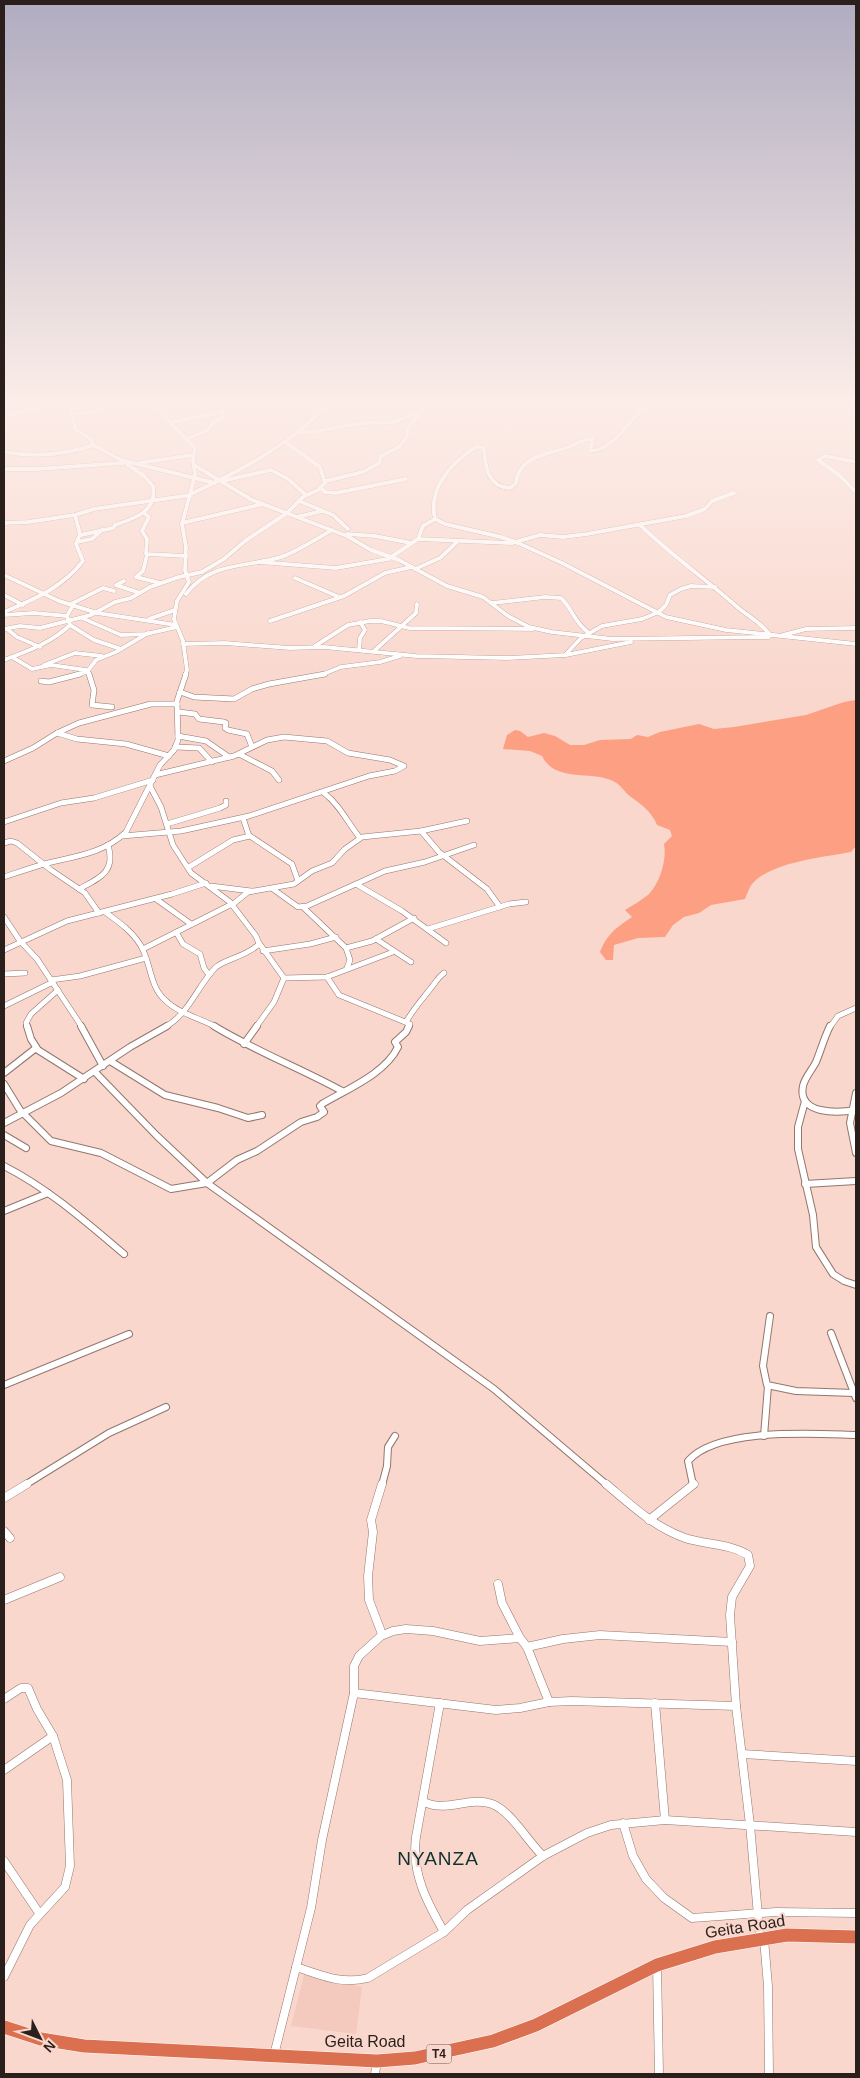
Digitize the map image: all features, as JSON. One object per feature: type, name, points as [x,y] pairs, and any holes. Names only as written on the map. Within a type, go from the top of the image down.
[{"type":"highway","name":"Geita Road","points":[[4,2027],[41,2039],[84,2046],[273,2057],[376,2068],[493,2041],[536,2025],[657,1965],[715,1947],[787,1935],[856,1937]]},
{"type":"street","points":[[4,523],[26,523],[147,500]]},
{"type":"street","points":[[4,614],[56,588],[76,572],[83,563],[82,554],[76,544],[81,535],[113,528],[114,525],[144,513],[152,505],[153,500]]},
{"type":"street","points":[[121,837],[128,828],[140,801],[160,765],[175,747],[178,736],[177,704],[187,672],[183,644],[174,619],[178,597],[188,584],[185,570],[186,556],[182,523],[189,500]]},
{"type":"street","points":[[253,500],[342,534],[371,550],[392,557],[447,586],[477,595],[492,602],[513,619],[538,629]]},
{"type":"street","points":[[434,500],[435,519]]},
{"type":"street","points":[[259,562],[336,568],[392,557],[418,539],[518,543],[540,536],[568,536],[640,525],[691,514],[704,509],[717,500]]},
{"type":"street","points":[[80,618],[97,613],[116,602],[130,598],[150,586],[202,572],[210,568],[287,513],[299,501],[334,515],[348,529]]},
{"type":"street","points":[[182,523],[263,504]]},
{"type":"street","points":[[297,517],[323,510]]},
{"type":"street","points":[[144,513],[149,517],[142,531],[147,539],[144,551],[147,554],[142,572],[136,577],[160,584]]},
{"type":"street","points":[[75,515],[81,535]]},
{"type":"street","points":[[418,539],[424,526],[435,519]]},
{"type":"street","points":[[435,519],[445,524],[501,536],[518,543],[671,619],[770,635],[856,644]]},
{"type":"street","points":[[640,525],[666,550],[715,587],[737,607],[761,622],[770,635]]},
{"type":"street","points":[[77,542],[92,539],[103,529]]},
{"type":"street","points":[[142,620],[155,618],[176,609],[195,582],[202,578],[234,566],[284,556],[332,530]]},
{"type":"street","points":[[342,534],[375,536],[411,543]]},
{"type":"street","points":[[270,620],[339,598],[382,574],[413,568],[440,558],[446,550],[458,542]]},
{"type":"street","points":[[147,554],[186,556]]},
{"type":"street","points":[[4,575],[45,594],[97,613],[177,626]]},
{"type":"street","points":[[295,578],[339,598]]},
{"type":"street","points":[[124,581],[116,585],[140,593]]},
{"type":"street","points":[[566,655],[583,636],[589,633],[614,622],[649,618],[658,614],[668,604],[670,595],[682,588],[689,586],[715,587]]},
{"type":"street","points":[[114,590],[103,588],[72,605],[68,618],[70,625],[94,640],[121,649]]},
{"type":"street","points":[[4,595],[22,605]]},
{"type":"street","points":[[492,602],[549,597],[560,598],[568,605],[578,625],[589,633]]},
{"type":"street","points":[[374,651],[415,615],[417,604]]},
{"type":"street","points":[[4,614],[34,613],[92,620],[120,635],[148,633],[177,626]]},
{"type":"street","points":[[5,629],[20,626],[40,628],[68,618]]},
{"type":"street","points":[[314,647],[346,626],[360,622],[379,621],[401,626],[538,629],[583,636],[643,639],[712,639],[779,636],[806,629],[856,628]]},
{"type":"street","points":[[360,622],[365,630],[360,638],[360,650]]},
{"type":"street","points":[[4,660],[40,647],[70,625]]},
{"type":"street","points":[[5,629],[40,647]]},
{"type":"street","points":[[41,681],[49,682],[88,671],[94,661],[121,649],[148,633]]},
{"type":"street","points":[[183,644],[225,643],[284,648],[314,647],[360,650],[407,655],[506,658],[566,655],[643,639]]},
{"type":"street","points":[[12,657],[29,668],[43,666],[75,653],[104,656]]},
{"type":"street","points":[[180,692],[194,697],[234,699],[252,689],[269,684],[322,675],[341,667],[380,662],[407,655]]},
{"type":"street","points":[[43,666],[88,671]]},
{"type":"street","points":[[88,671],[94,690],[92,704],[112,707]]},
{"type":"street","points":[[4,761],[33,748],[57,732],[83,722],[154,704],[177,704]]},
{"type":"street","points":[[178,712],[195,714],[199,719],[224,722],[226,723],[225,728],[228,731],[242,731],[247,734],[252,747]]},
{"type":"street","points":[[57,732],[78,739],[113,741],[132,745],[169,756]]},
{"type":"street","points":[[178,736],[206,741],[229,757]]},
{"type":"street","points":[[4,822],[61,803],[94,798],[239,754],[276,738],[321,740],[332,743],[348,753],[388,759],[404,765],[396,771],[367,777],[288,806],[243,818],[169,832],[144,832],[121,837],[86,855],[4,877]]},
{"type":"street","points":[[175,747],[199,748],[212,762]]},
{"type":"street","points":[[239,754],[272,771],[279,780]]},
{"type":"street","points":[[153,780],[173,845],[193,874],[232,905],[256,936],[284,978]]},
{"type":"street","points":[[324,793],[336,802],[339,811],[360,838]]},
{"type":"street","points":[[167,824],[220,808],[226,805],[226,802]]},
{"type":"street","points":[[243,818],[249,836]]},
{"type":"street","points":[[4,950],[53,926],[207,884],[251,891],[273,889],[293,884],[312,871],[332,863],[345,849],[360,838],[421,831],[467,821]]},
{"type":"street","points":[[421,831],[432,846],[443,856],[487,888],[500,907]]},
{"type":"street","points":[[189,867],[227,843],[249,836],[256,838],[274,854],[292,864],[298,881]]},
{"type":"street","points":[[4,843],[15,842],[43,865],[88,896],[102,912],[123,925],[143,949],[160,997],[244,1044],[304,1070],[342,1091]]},
{"type":"street","points":[[79,889],[98,880],[108,869],[112,859],[108,845]]},
{"type":"street","points":[[273,889],[296,906],[303,907],[332,896],[385,871],[425,862],[474,845]]},
{"type":"street","points":[[356,884],[385,898],[446,943]]},
{"type":"street","points":[[143,949],[190,924],[232,905],[242,895],[251,891]]},
{"type":"street","points":[[156,899],[190,924]]},
{"type":"street","points":[[428,929],[500,907],[526,902]]},
{"type":"street","points":[[303,907],[346,948],[350,960],[347,968]]},
{"type":"street","points":[[4,918],[20,942],[37,959],[52,981],[78,1020],[103,1066]]},
{"type":"street","points":[[346,948],[362,945],[376,939],[389,930],[414,918]]},
{"type":"street","points":[[176,932],[183,944],[200,954],[204,968],[209,975]]},
{"type":"street","points":[[4,1123],[84,1079],[130,1047],[155,1034],[184,1012],[209,975],[222,964],[251,952],[310,944],[336,937]]},
{"type":"street","points":[[376,939],[393,952],[411,962]]},
{"type":"street","points":[[251,952],[259,943]]},
{"type":"street","points":[[284,978],[327,977],[393,952]]},
{"type":"street","points":[[4,1006],[52,981],[80,976],[146,958]]},
{"type":"street","points":[[4,974],[25,973]]},
{"type":"street","points":[[406,1022],[419,1000],[433,986],[434,980],[444,973]]},
{"type":"street","points":[[4,1084],[23,1113],[51,1141],[101,1154],[171,1189],[209,1184],[237,1160],[257,1151],[301,1122],[320,1115],[324,1112],[321,1105],[377,1070],[394,1056],[398,1047],[395,1042],[410,1026],[406,1022],[339,995],[327,977]]},
{"type":"street","points":[[244,1044],[274,1002],[284,978]]},
{"type":"street","points":[[58,990],[40,1005],[27,1020],[28,1031],[36,1048],[84,1079]]},
{"type":"street","points":[[854,1110],[820,1110],[805,1101],[802,1094],[804,1084],[817,1062],[827,1033],[835,1018],[856,1008]]},
{"type":"street","points":[[4,1073],[18,1064],[36,1048]]},
{"type":"street","points":[[110,1061],[165,1095],[218,1108],[248,1118],[262,1115]]},
{"type":"street","points":[[95,1072],[157,1136],[209,1184],[494,1389],[650,1520],[666,1530],[688,1539],[739,1549],[748,1555],[750,1566],[732,1597],[730,1615],[736,1706],[758,1912],[768,1986],[768,2074]]},
{"type":"street","points":[[856,1093],[854,1110],[849,1126],[856,1153]]},
{"type":"street","points":[[805,1101],[798,1127],[798,1149],[814,1224],[816,1247],[832,1274],[856,1285]]},
{"type":"street","points":[[4,1135],[26,1148]]},
{"type":"street","points":[[4,1166],[27,1178],[67,1206],[124,1254]]},
{"type":"street","points":[[805,1184],[856,1181]]},
{"type":"street","points":[[4,1210],[48,1193]]},
{"type":"street","points":[[764,1436],[768,1386],[763,1366],[770,1316]]},
{"type":"street","points":[[768,1386],[855,1396],[831,1333]]},
{"type":"street","points":[[4,1385],[129,1334]]},
{"type":"street","points":[[4,1498],[109,1433],[166,1407]]},
{"type":"street","points":[[650,1520],[694,1484],[695,1481],[688,1467],[688,1461],[692,1455],[719,1444],[764,1436],[799,1433],[856,1435]]},
{"type":"street","points":[[382,1634],[369,1600],[368,1576],[373,1532],[371,1520],[387,1466],[388,1446],[395,1436]]},
{"type":"street","points":[[4,1531],[10,1538]]},
{"type":"street","points":[[4,1600],[60,1577]]},
{"type":"street","points":[[498,1584],[502,1604],[520,1638],[527,1647],[549,1702]]},
{"type":"street","points":[[273,2057],[311,1908],[322,1840],[354,1693],[354,1668],[356,1660],[382,1634],[404,1628],[486,1642],[520,1638]]},
{"type":"street","points":[[527,1647],[563,1639],[600,1635],[732,1642]]},
{"type":"street","points":[[4,1699],[21,1688],[27,1687],[59,1749],[67,1780],[70,1873],[62,1892],[39,1913],[26,1932],[4,1977]]},
{"type":"street","points":[[354,1693],[496,1710],[520,1708],[549,1702],[594,1700],[736,1706]]},
{"type":"street","points":[[440,1703],[425,1782],[424,1802],[414,1847],[415,1868],[428,1903],[444,1932]]},
{"type":"street","points":[[656,1704],[666,1820]]},
{"type":"street","points":[[4,1770],[53,1736]]},
{"type":"street","points":[[742,1754],[856,1761]]},
{"type":"street","points":[[424,1802],[437,1808],[474,1801],[494,1804],[543,1856]]},
{"type":"street","points":[[296,1967],[334,1980],[354,1982],[378,1974],[428,1940],[444,1932],[466,1910],[543,1856],[587,1833],[623,1823],[666,1820],[856,1832]]},
{"type":"street","points":[[623,1823],[633,1860],[643,1878],[692,1918],[758,1912],[799,1911],[856,1914]]},
{"type":"street","points":[[4,1860],[39,1913]]},
{"type":"street","points":[[657,1965],[659,2074]]},
{"type":"shaded area","points":[[856,700],[856,846],[851,852],[799,862],[772,870],[752,884],[745,899],[711,905],[699,913],[684,917],[673,925],[665,937],[638,938],[614,945],[613,960],[606,960],[600,952],[606,940],[617,928],[632,917],[625,910],[649,894],[656,883],[662,870],[664,844],[672,836],[670,830],[657,825],[646,809],[611,780],[602,777],[563,773],[548,764],[542,756],[530,751],[503,749],[507,735],[515,730],[528,737],[544,733],[555,736],[570,745],[584,745],[600,740],[631,739],[637,735],[648,737],[660,732],[699,724],[714,729],[734,727],[806,715],[844,702]]},
{"type":"shaded area","points":[[304,1975],[362,1987],[356,2034],[291,2026]]},
{"type":"district","name":"NYANZA","points":[[438,1858]]}]
